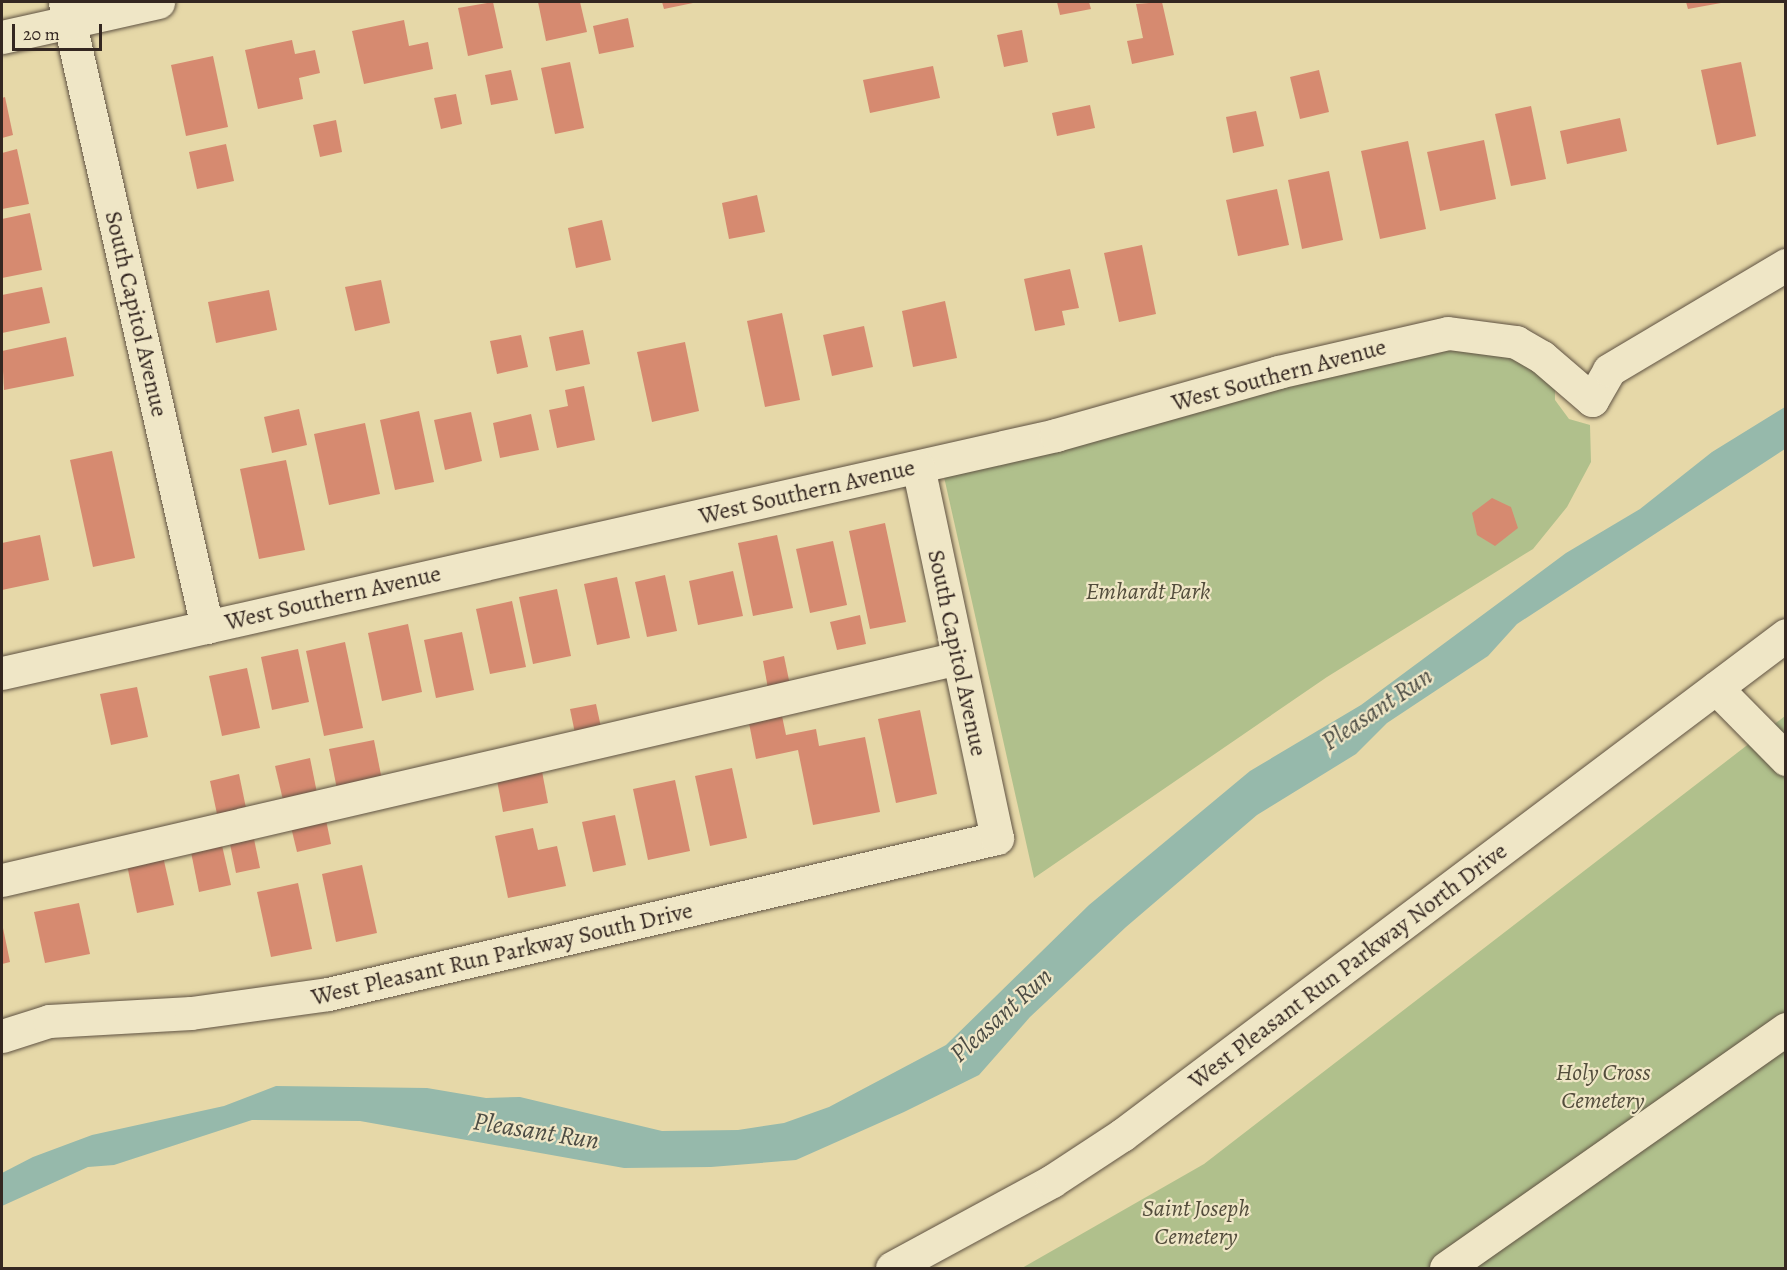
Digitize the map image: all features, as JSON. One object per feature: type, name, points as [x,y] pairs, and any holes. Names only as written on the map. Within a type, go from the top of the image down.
[{"type":"street","points":[[2,37],[67,11],[158,2]]},
{"type":"street","name":"South Capitol Avenue","points":[[67,11],[207,627]]},
{"type":"street","name":"West Southern Avenue","points":[[2,673],[918,467],[1448,333],[1516,342],[1542,357],[1592,400],[1609,370],[1785,265]]},
{"type":"street","name":"South Capitol Avenue","points":[[918,467],[998,838]]},
{"type":"street","name":"West Pleasant Run Parkway North Drive","points":[[892,1269],[1052,1181],[1122,1135],[1785,635]]},
{"type":"street","points":[[2,880],[958,658]]},
{"type":"street","points":[[1716,688],[1785,759]]},
{"type":"street","name":"West Pleasant Run Parkway South Drive","points":[[2,1035],[49,1021],[191,1013],[319,996],[998,838]]},
{"type":"street","points":[[1446,1269],[1785,1029]]},
{"type":"green space","name":"Emhardt Park","points":[[1496,338],[1555,380],[1555,400],[1569,419],[1590,425],[1591,462],[1567,507],[1533,549],[1327,677],[1034,878],[942,468]]},
{"type":"green space","name":"Holy Cross Cemetery","points":[[1785,716],[1785,1268],[1022,1268],[1204,1164]]},
{"type":"water","name":"Pleasant Run","points":[[1785,407],[1785,449],[1517,624],[1488,656],[1387,723],[1356,754],[1257,815],[1126,927],[1030,1017],[979,1075],[904,1112],[796,1160],[711,1167],[624,1168],[360,1121],[252,1120],[114,1165],[88,1167],[2,1206],[2,1173],[33,1157],[92,1135],[224,1106],[276,1086],[427,1088],[486,1098],[520,1097],[662,1131],[738,1130],[784,1123],[829,1107],[946,1045],[1089,905],[1250,771],[1361,705],[1566,553],[1640,509],[1712,452]]},
{"type":"building","points":[[493,2],[503,48],[468,56],[458,8]]},
{"type":"building","points":[[538,2],[580,2],[587,32],[546,41]]},
{"type":"building","points":[[662,2],[693,2],[693,3],[664,9]]},
{"type":"building","points":[[1057,2],[1089,2],[1091,9],[1060,15]]},
{"type":"building","points":[[1162,2],[1174,55],[1132,64],[1127,41],[1143,38],[1136,4]]},
{"type":"building","points":[[1686,2],[1721,2],[1721,3],[1688,9]]},
{"type":"building","points":[[628,18],[634,47],[599,54],[593,26]]},
{"type":"building","points":[[404,20],[409,46],[428,42],[433,69],[364,84],[352,31]]},
{"type":"building","points":[[1022,30],[1028,62],[1004,67],[997,35]]},
{"type":"building","points":[[292,40],[295,54],[315,50],[320,73],[299,78],[303,99],[258,109],[245,50]]},
{"type":"building","points":[[213,56],[228,127],[186,136],[171,65]]},
{"type":"building","points":[[570,62],[584,128],[555,134],[541,68]]},
{"type":"building","points":[[1741,62],[1756,136],[1717,145],[1701,70]]},
{"type":"building","points":[[933,66],[940,98],[870,113],[863,80]]},
{"type":"building","points":[[511,70],[518,100],[491,105],[485,75]]},
{"type":"building","points":[[1319,70],[1329,112],[1300,119],[1290,77]]},
{"type":"building","points":[[456,94],[462,124],[441,129],[434,98]]},
{"type":"building","points":[[5,97],[13,135],[2,138],[2,98]]},
{"type":"building","points":[[1090,105],[1095,128],[1057,136],[1052,113]]},
{"type":"building","points":[[1531,106],[1546,179],[1511,186],[1495,114]]},
{"type":"building","points":[[1256,111],[1264,146],[1233,153],[1226,117]]},
{"type":"building","points":[[1620,118],[1627,151],[1567,164],[1560,131]]},
{"type":"building","points":[[336,120],[342,152],[320,157],[313,125]]},
{"type":"building","points":[[1484,140],[1496,199],[1440,211],[1427,152]]},
{"type":"building","points":[[1408,141],[1426,229],[1380,239],[1361,151]]},
{"type":"building","points":[[226,144],[234,181],[197,189],[189,152]]},
{"type":"building","points":[[17,149],[29,204],[2,209],[2,153]]},
{"type":"building","points":[[1329,171],[1343,240],[1302,249],[1288,180]]},
{"type":"building","points":[[1277,189],[1289,245],[1238,256],[1226,200]]},
{"type":"building","points":[[757,195],[765,232],[729,239],[722,203]]},
{"type":"building","points":[[30,213],[42,270],[2,278],[2,219]]},
{"type":"building","points":[[602,220],[611,260],[576,268],[568,228]]},
{"type":"building","points":[[1142,245],[1156,314],[1119,322],[1104,253]]},
{"type":"building","points":[[1070,269],[1079,308],[1062,311],[1065,325],[1035,331],[1024,279]]},
{"type":"building","points":[[381,280],[390,323],[355,331],[345,287]]},
{"type":"building","points":[[42,287],[50,323],[2,333],[2,295]]},
{"type":"building","points":[[269,290],[277,330],[216,343],[208,302]]},
{"type":"building","points":[[945,301],[957,358],[913,367],[902,311]]},
{"type":"building","points":[[782,313],[800,400],[765,407],[747,321]]},
{"type":"building","points":[[864,326],[873,367],[832,376],[823,335]]},
{"type":"building","points":[[583,330],[590,364],[556,371],[549,337]]},
{"type":"building","points":[[521,335],[528,367],[497,374],[490,341]]},
{"type":"building","points":[[66,337],[74,376],[4,390],[2,351]]},
{"type":"building","points":[[685,342],[699,411],[652,422],[637,352]]},
{"type":"building","points":[[584,386],[595,440],[557,448],[549,410],[568,406],[565,390]]},
{"type":"building","points":[[299,409],[307,445],[272,453],[264,417]]},
{"type":"building","points":[[419,411],[434,482],[395,490],[380,420]]},
{"type":"building","points":[[471,412],[482,461],[445,470],[434,420]]},
{"type":"building","points":[[531,414],[539,450],[500,458],[493,423]]},
{"type":"building","points":[[365,423],[380,494],[329,505],[314,434]]},
{"type":"building","points":[[112,451],[135,558],[93,567],[70,460]]},
{"type":"building","points":[[286,460],[305,550],[259,559],[240,469]]},
{"type":"building","points":[[1492,498],[1511,507],[1518,528],[1495,546],[1477,535],[1472,513]]},
{"type":"building","points":[[885,523],[906,622],[870,629],[849,531]]},
{"type":"building","points":[[40,535],[49,580],[2,590],[2,543]]},
{"type":"building","points":[[777,535],[793,608],[753,616],[738,543]]},
{"type":"building","points":[[833,541],[847,605],[810,613],[796,549]]},
{"type":"building","points":[[733,571],[743,616],[698,625],[689,581]]},
{"type":"building","points":[[665,575],[677,631],[647,637],[635,582]]},
{"type":"building","points":[[617,577],[630,638],[597,645],[584,584]]},
{"type":"building","points":[[557,589],[571,656],[533,664],[519,597]]},
{"type":"building","points":[[512,601],[526,667],[490,674],[476,609]]},
{"type":"building","points":[[860,615],[866,644],[837,650],[830,622]]},
{"type":"building","points":[[408,624],[422,692],[382,701],[368,633]]},
{"type":"building","points":[[462,632],[474,690],[436,698],[424,640]]},
{"type":"building","points":[[345,642],[363,728],[324,736],[306,651]]},
{"type":"building","points":[[298,649],[309,702],[272,710],[261,657]]},
{"type":"building","points":[[784,656],[791,690],[769,694],[763,661]]},
{"type":"building","points":[[247,668],[260,728],[222,736],[209,676]]},
{"type":"building","points":[[137,687],[148,737],[111,745],[100,694]]},
{"type":"building","points":[[596,704],[602,732],[576,738],[570,709]]},
{"type":"building","points":[[920,710],[937,794],[896,803],[878,719]]},
{"type":"building","points":[[782,716],[786,735],[816,729],[819,746],[865,737],[880,812],[813,825],[798,750],[756,759],[749,723]]},
{"type":"building","points":[[374,740],[382,780],[337,789],[329,749]]},
{"type":"building","points":[[310,758],[317,793],[283,800],[275,766]]},
{"type":"building","points":[[541,766],[548,803],[503,812],[496,775]]},
{"type":"building","points":[[732,768],[747,838],[710,846],[695,776]]},
{"type":"building","points":[[239,774],[246,808],[217,814],[210,781]]},
{"type":"building","points":[[675,780],[690,851],[648,860],[633,789]]},
{"type":"building","points":[[615,815],[626,865],[593,872],[582,822]]},
{"type":"building","points":[[326,820],[331,844],[297,852],[291,827]]},
{"type":"building","points":[[533,828],[538,850],[557,846],[566,886],[508,898],[495,836]]},
{"type":"building","points":[[254,839],[260,868],[236,873],[230,844]]},
{"type":"building","points":[[221,841],[231,885],[199,892],[190,847]]},
{"type":"building","points":[[162,852],[174,905],[137,913],[126,860]]},
{"type":"building","points":[[362,865],[377,933],[336,942],[322,874]]},
{"type":"building","points":[[298,883],[312,949],[271,957],[257,892]]},
{"type":"building","points":[[79,903],[90,954],[45,963],[34,912]]},
{"type":"building","points":[[2,929],[10,962],[2,964]]},
{"type":"park label","name":"Saint Joseph Cemetery","points":[[1196,1223]]}]
